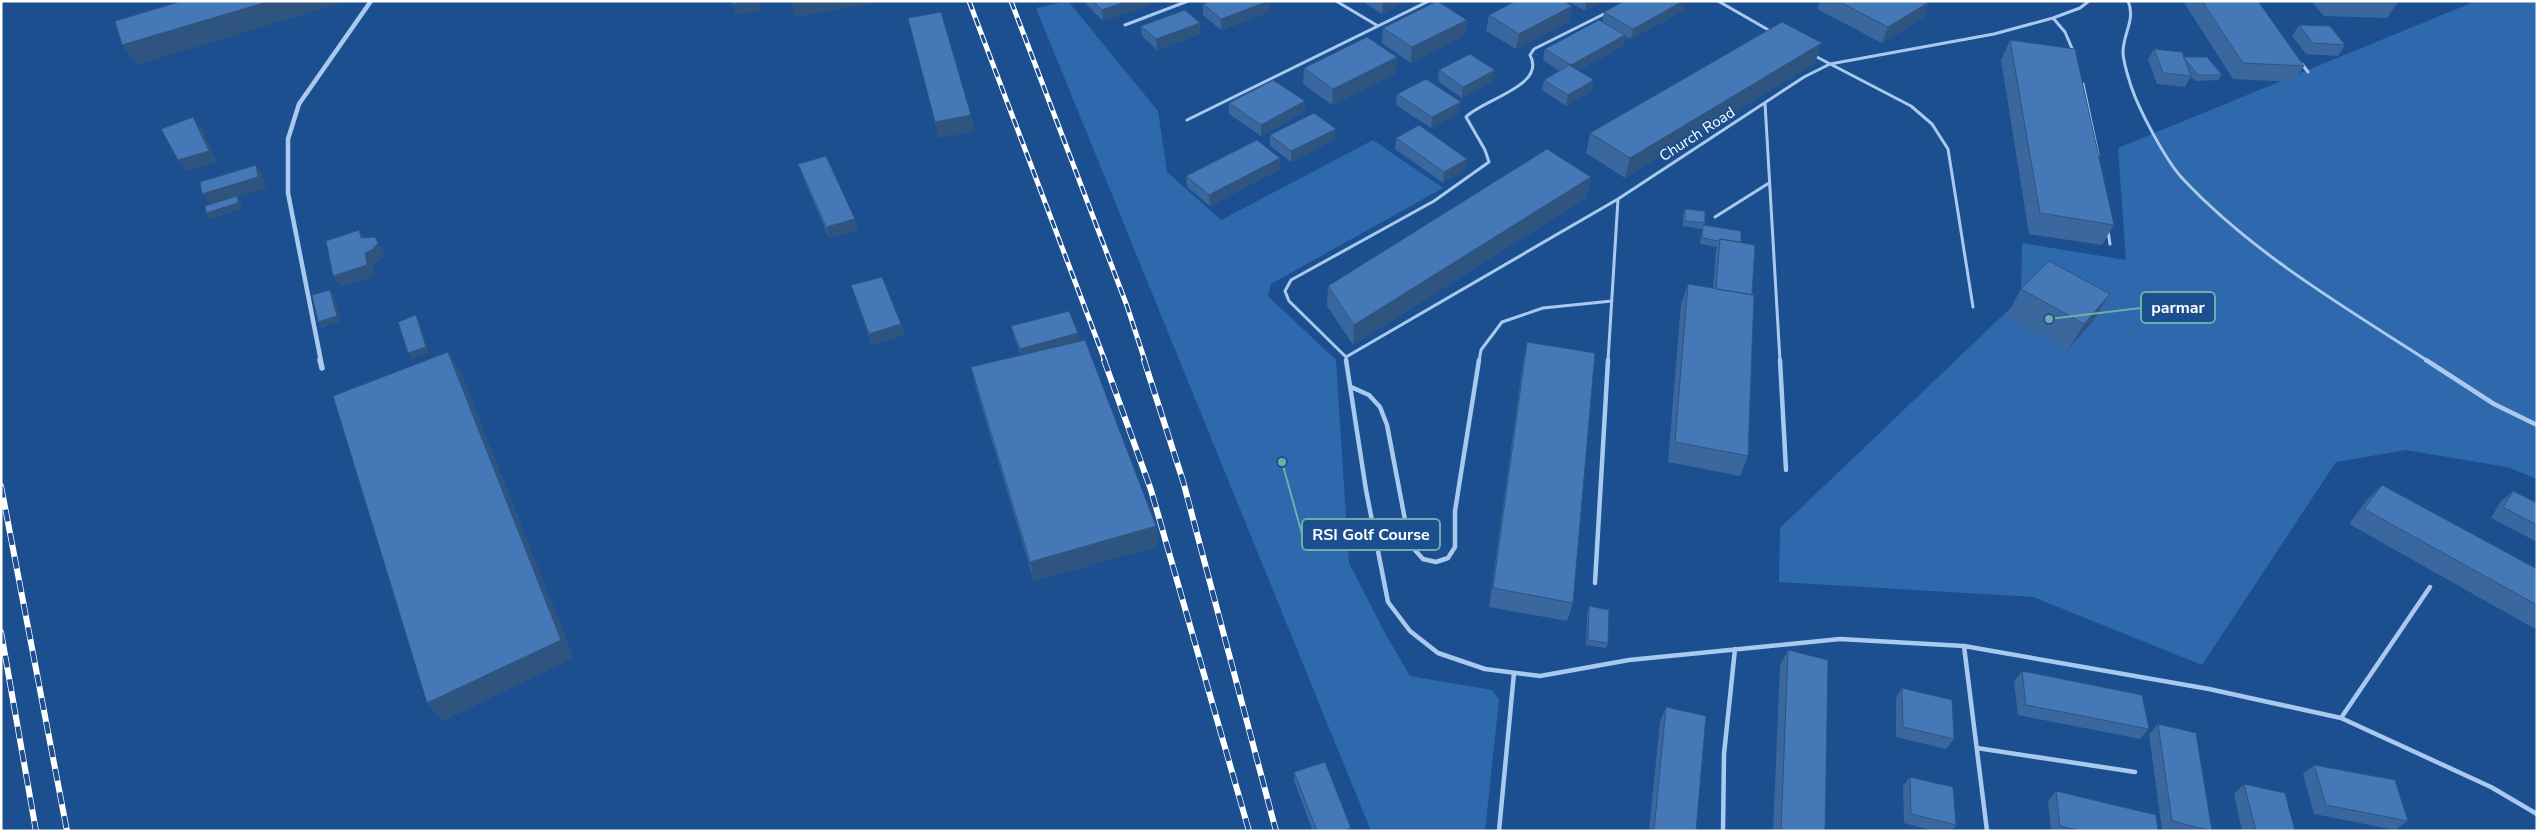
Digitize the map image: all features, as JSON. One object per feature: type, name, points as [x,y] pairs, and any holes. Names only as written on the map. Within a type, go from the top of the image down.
[{"type":"street","points":[[322,368],[288,193],[288,139],[299,104],[371,1]]},
{"type":"lane","points":[[1125,25],[1188,1]]},
{"type":"lane","points":[[1336,1],[1378,26]]},
{"type":"lane","points":[[1187,120],[1429,1]]},
{"type":"lane","points":[[1718,1],[1778,35]]},
{"type":"lane","name":"Church Road","points":[[1346,357],[1618,199],[1804,77],[1830,64],[1994,34],[2053,18],[2089,1]]},
{"type":"lane","points":[[2128,1],[2132,10],[2123,52],[2131,86],[2159,143],[2181,177],[2242,235],[2343,306],[2494,404],[2537,425]]},
{"type":"lane","points":[[1611,10],[1534,49],[1530,55],[1535,66],[1532,76],[1518,87],[1471,109],[1466,117],[1468,126],[1488,154],[1489,162],[1482,169],[1434,201],[1291,280],[1285,291],[1289,301],[1346,357],[1366,490],[1388,602],[1410,632],[1438,653],[1485,669],[1540,676],[1629,660],[1840,639],[1964,646],[2209,689],[2341,718],[2491,787],[2537,814]]},
{"type":"lane","points":[[2053,18],[2065,32],[2076,60]]},
{"type":"lane","points":[[1813,54],[1911,106],[1932,124],[1948,149],[1973,307]]},
{"type":"lane","points":[[2296,56],[2308,72]]},
{"type":"lane","points":[[2080,75],[2098,157]]},
{"type":"lane","points":[[1764,103],[1786,470]]},
{"type":"lane","points":[[1715,217],[1769,183]]},
{"type":"lane","points":[[1595,583],[1618,199]]},
{"type":"lane","points":[[2107,225],[2110,244]]},
{"type":"lane","points":[[1351,387],[1369,395],[1380,407],[1388,425],[1406,525],[1414,549],[1423,559],[1436,562],[1448,558],[1455,548],[1455,511],[1481,350],[1502,322],[1543,308],[1612,301]]},
{"type":"lane","points":[[2341,718],[2430,587]]},
{"type":"lane","points":[[1964,646],[1987,831]]},
{"type":"lane","points":[[1723,831],[1724,754],[1735,649]]},
{"type":"lane","points":[[1499,831],[1514,673]]},
{"type":"lane","points":[[1977,748],[2135,772]]},
{"type":"shaded area","points":[[1068,1],[1158,111],[1167,172],[1221,220],[1373,140],[1443,188],[1271,284],[1268,296],[1336,360],[1349,563],[1386,635],[1410,676],[1492,690],[1499,700],[1485,831],[1371,831],[1036,8]]},
{"type":"shaded area","points":[[2476,1],[2537,1],[2537,479],[2507,467],[2406,450],[2336,462],[2202,665],[2033,597],[1779,582],[1780,528],[2021,298],[2022,243],[2126,260],[2118,148]]},
{"type":"building","points":[[182,1],[270,1],[122,45],[115,21]]},
{"type":"building","points":[[732,1],[749,1],[732,4]]},
{"type":"building","points":[[1093,1],[1127,1],[1102,10]]},
{"type":"building","points":[[1210,1],[1269,1],[1221,19],[1203,4]]},
{"type":"building","points":[[1437,1],[1467,20],[1412,47],[1383,28]]},
{"type":"building","points":[[1516,1],[1564,1],[1572,6],[1519,34],[1489,15]]},
{"type":"building","points":[[1624,1],[1683,1],[1633,29],[1604,12]]},
{"type":"building","points":[[1838,1],[1928,1],[1929,2],[1888,27]]},
{"type":"building","points":[[2202,1],[2258,1],[2304,66],[2243,63]]},
{"type":"building","points":[[2354,1],[2397,1],[2398,2]]},
{"type":"building","points":[[1185,10],[1200,23],[1156,39],[1141,26]]},
{"type":"building","points":[[941,12],[971,115],[935,122],[908,18]]},
{"type":"building","points":[[1599,20],[1625,35],[1571,65],[1545,49]]},
{"type":"building","points":[[1782,22],[1822,43],[1630,158],[1590,133]]},
{"type":"building","points":[[2299,25],[2330,26],[2345,45],[2313,43]]},
{"type":"building","points":[[1367,37],[1397,57],[1333,89],[1304,68]]},
{"type":"building","points":[[2010,40],[2075,49],[2114,225],[2040,213]]},
{"type":"building","points":[[2154,49],[2182,52],[2191,76],[2163,73]]},
{"type":"building","points":[[1470,54],[1495,70],[1463,87],[1439,70]]},
{"type":"building","points":[[2183,57],[2207,57],[2222,75],[2198,75]]},
{"type":"building","points":[[1569,65],[1594,80],[1568,95],[1544,80]]},
{"type":"building","points":[[1426,79],[1461,102],[1432,117],[1397,94]]},
{"type":"building","points":[[1273,80],[1305,101],[1261,125],[1229,103]]},
{"type":"building","points":[[1314,113],[1336,129],[1291,151],[1270,135]]},
{"type":"building","points":[[193,117],[209,151],[178,160],[161,129]]},
{"type":"building","points":[[1419,125],[1467,159],[1444,172],[1396,138]]},
{"type":"building","points":[[1257,140],[1280,158],[1209,195],[1186,176]]},
{"type":"building","points":[[1547,149],[1591,177],[1354,325],[1328,286]]},
{"type":"building","points":[[826,156],[855,219],[826,227],[798,164]]},
{"type":"building","points":[[256,165],[258,177],[202,194],[200,182]]},
{"type":"building","points":[[237,196],[238,203],[206,213],[205,206]]},
{"type":"building","points":[[1685,209],[1705,211],[1705,223],[1685,221]]},
{"type":"building","points":[[1703,225],[1741,231],[1741,242],[1702,238]]},
{"type":"building","points":[[359,230],[361,238],[375,237],[378,243],[372,250],[365,253],[367,265],[333,276],[326,241]]},
{"type":"building","points":[[1720,239],[1755,245],[1752,295],[1716,289]]},
{"type":"building","points":[[2049,261],[2110,294],[2084,324],[2021,289]]},
{"type":"building","points":[[882,277],[901,324],[869,334],[851,285]]},
{"type":"building","points":[[1688,284],[1754,295],[1748,456],[1675,442]]},
{"type":"building","points":[[330,290],[337,316],[318,322],[312,295]]},
{"type":"building","points":[[1069,311],[1078,333],[1020,349],[1011,326]]},
{"type":"building","points":[[416,315],[426,347],[408,353],[398,322]]},
{"type":"building","points":[[1085,340],[1156,526],[1030,562],[971,367]]},
{"type":"building","points":[[1527,342],[1595,353],[1573,603],[1493,588]]},
{"type":"building","points":[[448,352],[561,640],[427,703],[333,396]]},
{"type":"building","points":[[2382,485],[2537,569],[2537,605],[2364,509]]},
{"type":"building","points":[[2513,491],[2537,503],[2537,525],[2503,507]]},
{"type":"building","points":[[1589,606],[1609,610],[1608,643],[1588,640]]},
{"type":"building","points":[[1788,650],[1828,660],[1825,831],[1781,831]]},
{"type":"building","points":[[2022,671],[2142,695],[2149,729],[2026,705]]},
{"type":"building","points":[[1902,688],[1952,700],[1954,739],[1903,727]]},
{"type":"building","points":[[1666,707],[1706,716],[1696,831],[1654,831]]},
{"type":"building","points":[[2158,724],[2196,733],[2212,831],[2172,821]]},
{"type":"building","points":[[1325,762],[1351,828],[1342,831],[1317,831],[1294,772]]},
{"type":"building","points":[[2314,765],[2395,780],[2408,821],[2326,805]]},
{"type":"building","points":[[1910,777],[1953,787],[1956,825],[1911,814]]},
{"type":"building","points":[[2244,784],[2285,793],[2295,831],[2256,831]]},
{"type":"building","points":[[2056,791],[2156,815],[2158,831],[2081,831],[2060,826]]},
{"type":"railway","points":[[969,1],[1105,361]]},
{"type":"railway","points":[[1011,1],[1127,306],[1145,361]]},
{"type":"railway","points":[[1104,360],[1151,490],[1249,831]]},
{"type":"railway","points":[[1144,360],[1183,481],[1276,831]]},
{"type":"railway","points":[[1,486],[67,831]]},
{"type":"railway","points":[[1,632],[36,831]]},
{"type":"place","name":"parmar","points":[[2049,319]]},
{"type":"place","name":"RSI Golf Course","points":[[1282,462]]}]
